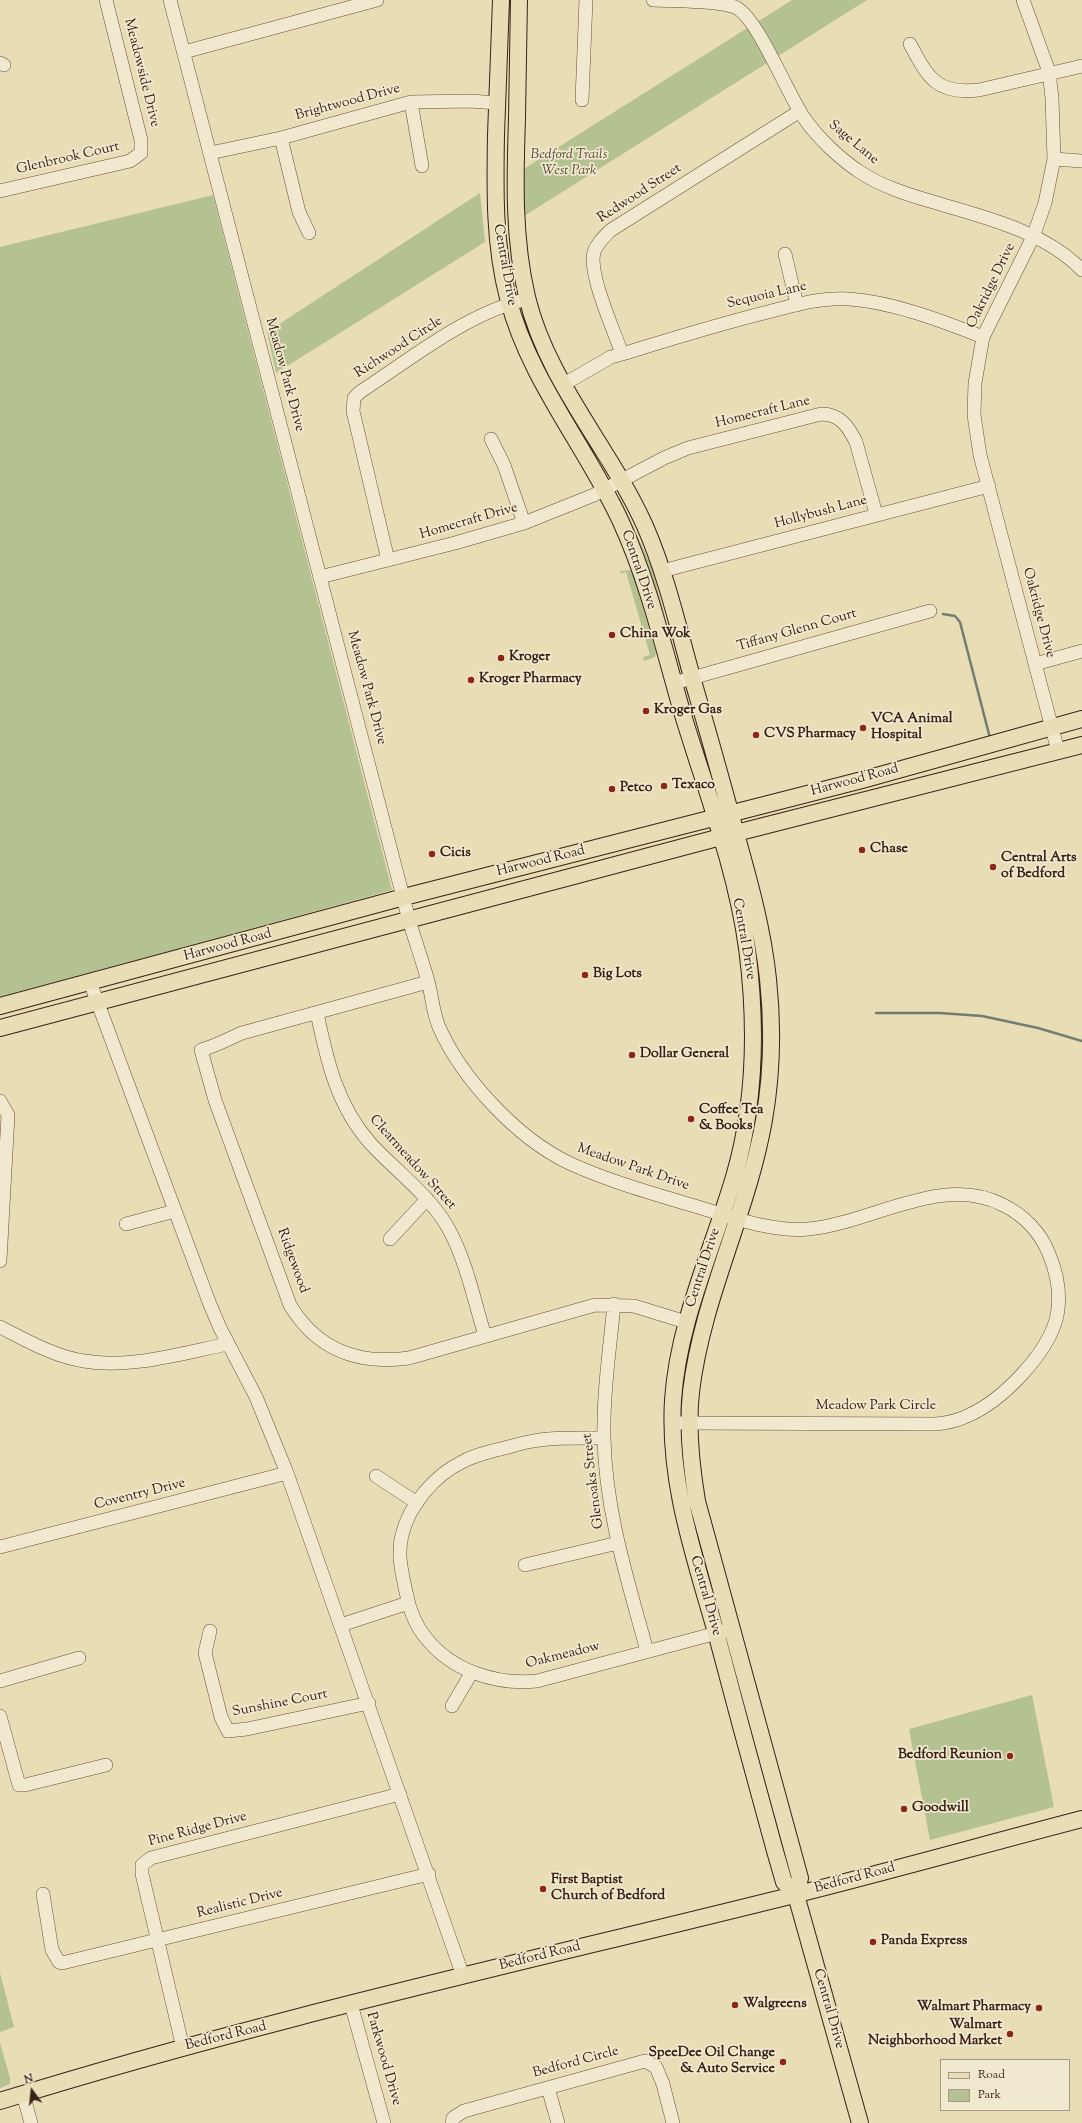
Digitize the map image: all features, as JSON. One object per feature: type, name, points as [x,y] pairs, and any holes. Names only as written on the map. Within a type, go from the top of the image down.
[{"type":"main road","name":"Central Drive","points":[[501,0],[495,212],[503,277],[509,303],[522,340],[537,372],[618,515],[642,572],[715,818],[728,835],[760,924],[767,969],[771,1030],[765,1112],[755,1162],[701,1339],[692,1390],[689,1423],[693,1475],[697,1501],[800,1878],[796,1895]]},
{"type":"main road","name":"Central Drive","points":[[519,0],[514,194],[517,234],[528,299],[537,330],[564,384],[621,481],[646,529],[662,571],[731,814],[728,835],[749,971],[754,1036],[748,1110],[745,1134],[722,1213],[686,1322],[673,1398],[673,1452],[682,1513],[782,1876],[784,1882],[796,1895],[860,2123]]},
{"type":"main road","name":"Harwood Road","points":[[0,1006],[404,897],[897,770],[1082,719]]},
{"type":"main road","name":"Harwood Road","points":[[0,1028],[728,835],[1082,745]]},
{"type":"main road","points":[[897,770],[904,790]]},
{"type":"main road","points":[[553,859],[559,880]]},
{"type":"main road","points":[[749,971],[767,969]]},
{"type":"main road","points":[[748,1110],[765,1112]]},
{"type":"main road","name":"Bedford Road","points":[[0,2101],[183,2048],[351,2004],[796,1895],[1082,1819]]},
{"type":"street","name":"Meadowside Drive","points":[[106,0],[141,140],[142,154]]},
{"type":"street","name":"Meadow Park Drive","points":[[170,0],[409,920],[428,982],[438,1024],[463,1071],[491,1104],[532,1139],[568,1162],[603,1177],[738,1219]]},
{"type":"street","points":[[184,52],[377,0]]},
{"type":"street","points":[[582,100],[586,0]]},
{"type":"street","name":"Sage Lane","points":[[653,0],[708,1],[736,8],[750,21],[800,111],[816,133],[847,162],[873,180],[914,196],[990,219],[1033,237],[1061,253],[1082,270]]},
{"type":"street","name":"Oakridge Drive","points":[[1023,0],[1049,72],[1053,113],[1054,159],[1045,203],[1033,237],[984,337],[975,383],[974,415],[980,455],[1058,751]]},
{"type":"street","points":[[910,44],[929,77],[936,83],[953,90],[964,92],[979,90],[1049,72],[1082,66]]},
{"type":"street","name":"Brightwood Drive","points":[[210,153],[281,138],[411,102],[470,101],[497,103]]},
{"type":"street","points":[[411,102],[422,166]]},
{"type":"street","name":"Redwood Street","points":[[622,354],[594,275],[593,258],[599,242],[611,230],[800,111]]},
{"type":"street","points":[[281,138],[299,212],[309,233]]},
{"type":"street","name":"Glenbrook Court","points":[[0,191],[130,161],[142,154]]},
{"type":"street","points":[[1054,159],[1082,161]]},
{"type":"street","points":[[785,254],[797,305]]},
{"type":"street","name":"Sequoia Lane","points":[[564,384],[611,357],[715,325],[797,305],[837,298],[871,302],[933,318],[984,337]]},
{"type":"street","name":"Richwood Circle","points":[[388,560],[353,411],[354,398],[360,392],[469,321],[509,303],[528,299]]},
{"type":"street","name":"Homecraft Lane","points":[[621,481],[664,458],[688,448],[828,414],[837,417],[844,422],[856,442],[876,514]]},
{"type":"street","points":[[490,439],[504,465],[524,523]]},
{"type":"street","name":"Homecraft Drive","points":[[320,577],[524,523],[553,513],[621,481]]},
{"type":"street","name":"Hollybush Lane","points":[[662,571],[876,514],[989,486]]},
{"type":"street","name":"Tiffany Glenn Court","points":[[674,683],[930,611]]},
{"type":"street","points":[[1035,664],[1082,651]]},
{"type":"street","points":[[90,982],[209,1302],[228,1344],[256,1397],[287,1474],[429,1874],[463,1976]]},
{"type":"street","name":"Ridgewood","points":[[428,982],[242,1033],[225,1040],[216,1046],[201,1050],[215,1100],[290,1304],[308,1329],[330,1347],[360,1358],[387,1361],[409,1358],[582,1307],[614,1304],[634,1306],[686,1322]]},
{"type":"street","name":"Clearmeadow Street","points":[[317,1013],[328,1064],[337,1092],[344,1106],[370,1143],[427,1199],[446,1226],[452,1237],[468,1280],[485,1336]]},
{"type":"street","points":[[0,1101],[8,1115],[0,1261]]},
{"type":"street","name":"Meadow Park Circle","points":[[673,1423],[921,1425],[951,1422],[983,1408],[1017,1378],[1044,1348],[1056,1320],[1059,1290],[1057,1273],[1041,1238],[1017,1213],[1002,1204],[984,1198],[970,1195],[938,1196],[808,1229],[779,1228],[738,1219]]},
{"type":"street","points":[[390,1239],[427,1199]]},
{"type":"street","points":[[126,1224],[175,1211]]},
{"type":"street","name":"Glenoaks Street","points":[[614,1304],[604,1410],[604,1438],[611,1508],[618,1543],[647,1651]]},
{"type":"street","points":[[0,1327],[44,1348],[84,1362],[143,1360],[228,1344]]},
{"type":"street","name":"Oakmeadow","points":[[604,1438],[542,1440],[482,1454],[462,1461],[446,1471],[429,1487],[417,1503],[402,1535],[400,1552],[401,1567],[408,1603],[415,1622],[426,1638],[443,1656],[472,1672],[488,1678],[522,1683],[537,1681],[732,1629]]},
{"type":"street","name":"Coventry Drive","points":[[0,1547],[287,1474]]},
{"type":"street","points":[[376,1476],[417,1503]]},
{"type":"street","points":[[525,1565],[618,1543]]},
{"type":"street","points":[[341,1625],[408,1603]]},
{"type":"street","name":"Sunshine Court","points":[[210,1631],[205,1653],[221,1717],[228,1731],[248,1729],[369,1703]]},
{"type":"street","points":[[0,1681],[79,1658]]},
{"type":"street","points":[[452,1706],[472,1672]]},
{"type":"street","points":[[0,1716],[15,1777],[19,1784],[25,1786],[106,1765]]},
{"type":"street","name":"Pine Ridge Drive","points":[[183,2048],[159,1940],[142,1874],[142,1865],[147,1860],[400,1794]]},
{"type":"street","name":"Realistic Drive","points":[[43,1894],[52,1950],[58,1962],[73,1961],[429,1874]]},
{"type":"street","name":"Parkwood Drive","points":[[351,2004],[384,2123]]},
{"type":"street","name":"Bedford Circle","points":[[452,2123],[453,2118],[464,2111],[645,2061],[656,2067],[673,2123]]},
{"type":"street","points":[[548,2088],[558,2123]]},
{"type":"street","points":[[24,2094],[31,2123]]},
{"type":"green space","name":"Bedford Trails West Park","points":[[792,0],[867,0],[521,218],[522,170]]},
{"type":"green space","points":[[480,193],[485,242],[276,373],[267,332]]},
{"type":"green space","points":[[213,195],[392,890],[0,998],[0,247]]},
{"type":"green space","points":[[617,498],[620,498],[653,570],[672,645],[671,647]]},
{"type":"green space","points":[[631,570],[656,653],[655,657],[644,661],[643,657],[650,655],[626,572],[621,574],[620,571]]},
{"type":"green space","points":[[1032,1695],[1054,1807],[930,1840],[909,1729]]},
{"type":"green space","points":[[0,1973],[14,2027],[0,2032]]},
{"type":"green space","points":[[0,2043],[10,2078],[10,2084],[0,2088]]},
{"type":"waterway","points":[[943,614],[955,616],[960,622],[990,738]]},
{"type":"waterway","points":[[876,1013],[940,1013],[982,1016],[1038,1028],[1082,1041]]},
{"type":"place","name":"China Wok","points":[[612,635]]},
{"type":"place","name":"Kroger","points":[[501,658]]},
{"type":"place","name":"Kroger Pharmacy","points":[[471,680]]},
{"type":"place","name":"Kroger Gas","points":[[646,711]]},
{"type":"place","name":"VCA Animal Hospital","points":[[863,728]]},
{"type":"place","name":"CVS Pharmacy","points":[[756,735]]},
{"type":"place","name":"Texaco","points":[[664,786]]},
{"type":"place","name":"Petco","points":[[612,789]]},
{"type":"place","name":"Chase","points":[[862,850]]},
{"type":"place","name":"Cicis","points":[[432,854]]},
{"type":"place","name":"Central Arts of Bedford","points":[[993,867]]},
{"type":"place","name":"Big Lots","points":[[585,975]]},
{"type":"place","name":"Dollar General","points":[[632,1055]]},
{"type":"place","name":"Coffee Tea & Books","points":[[691,1119]]},
{"type":"place","name":"Bedford Reunion","points":[[1010,1756]]},
{"type":"place","name":"Goodwill","points":[[904,1809]]},
{"type":"place","name":"First Baptist Church of Bedford","points":[[543,1889]]},
{"type":"place","name":"Panda Express","points":[[873,1942]]},
{"type":"place","name":"Walgreens","points":[[735,2005]]},
{"type":"place","name":"Walmart Pharmacy","points":[[1039,2008]]},
{"type":"place","name":"Walmart Neighborhood Market","points":[[1010,2034]]},
{"type":"place","name":"SpeeDee Oil Change & Auto Service","points":[[783,2062]]}]
